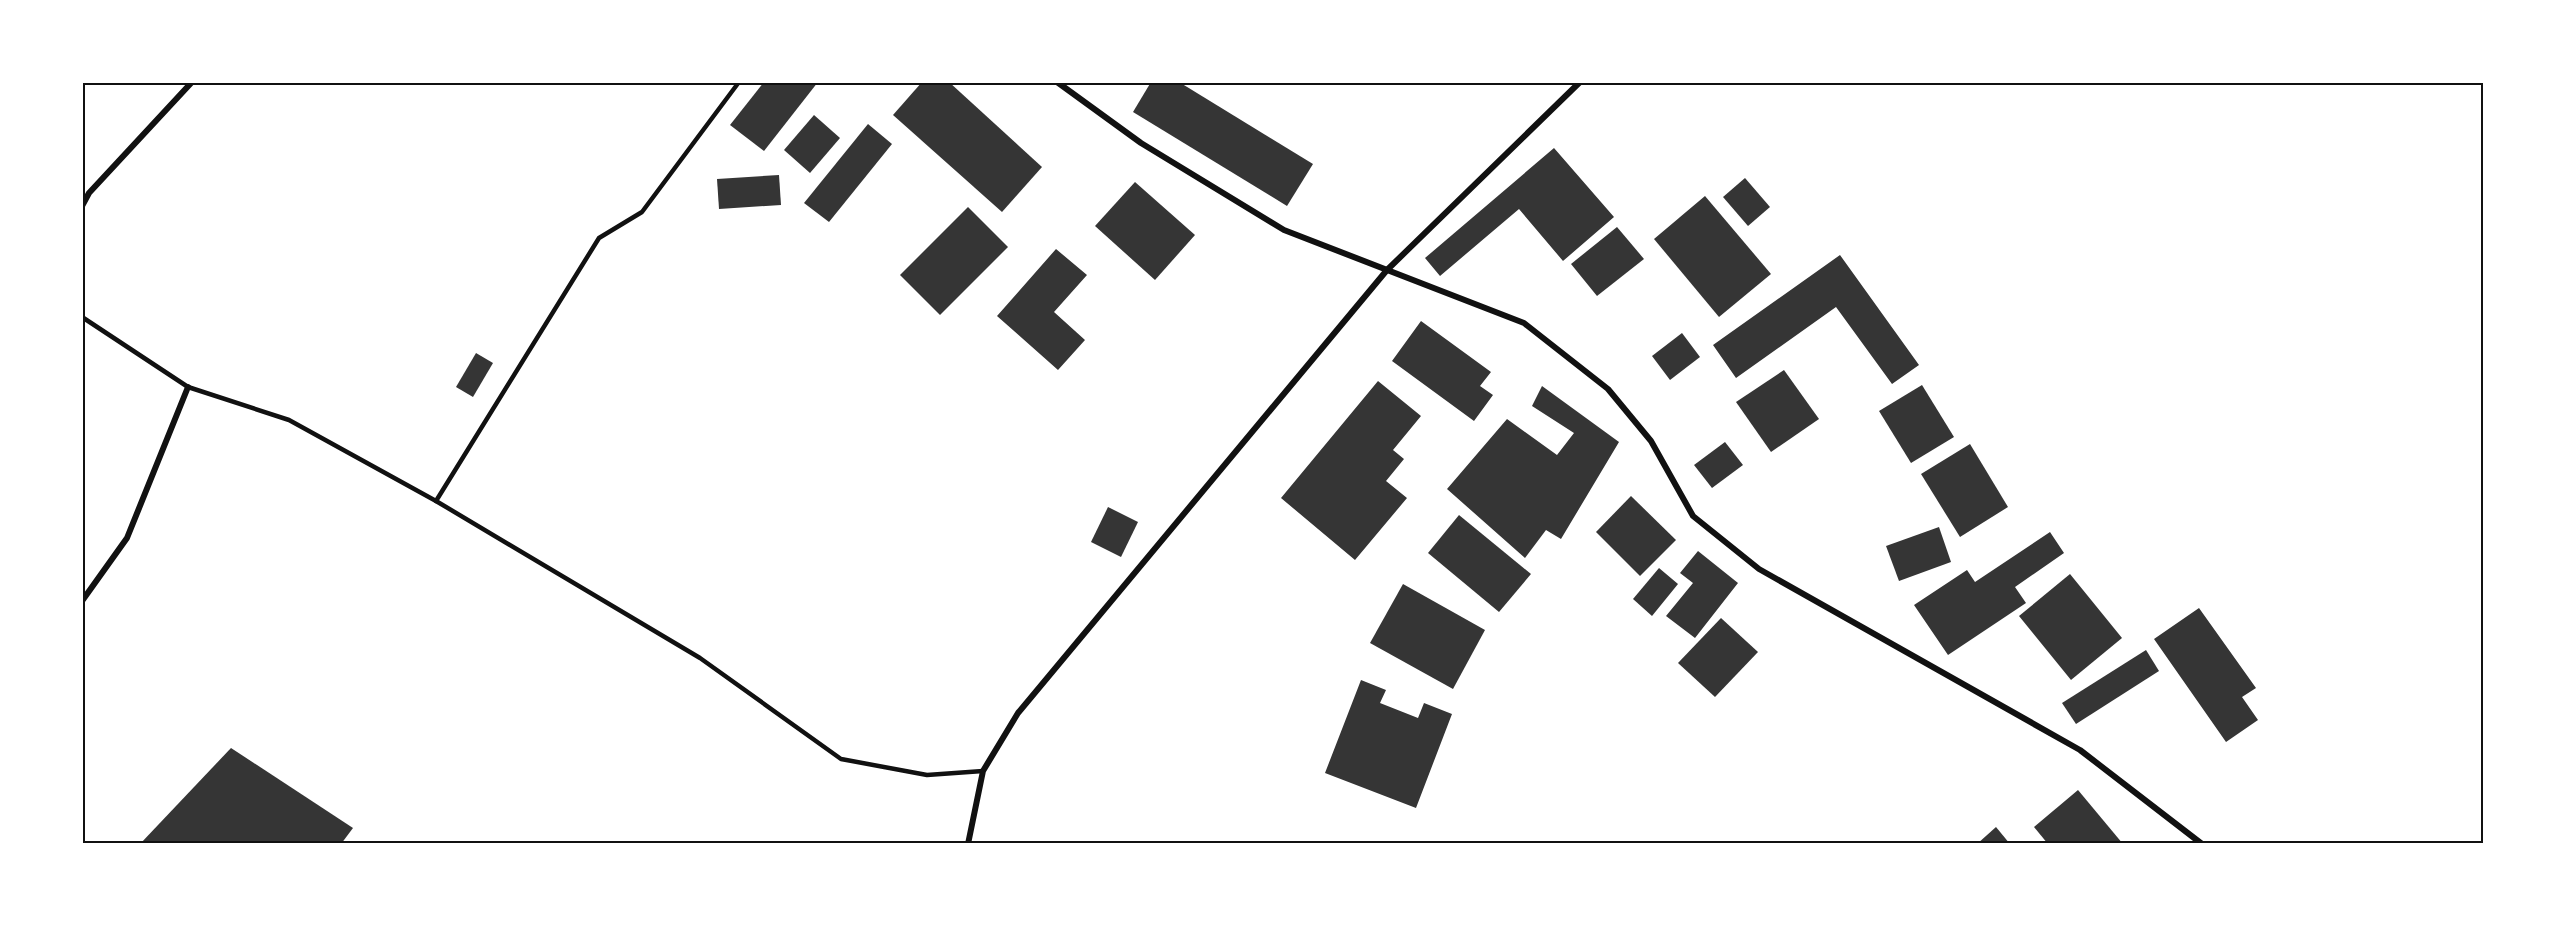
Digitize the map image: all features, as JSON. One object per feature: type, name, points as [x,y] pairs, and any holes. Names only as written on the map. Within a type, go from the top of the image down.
[{"type":"street","points":[[82,206],[89,194],[192,82]]},
{"type":"street","points":[[1058,82],[1141,143],[1284,230],[1524,323],[1608,388],[1651,441],[1693,516],[1759,569],[2080,750],[2202,843]]},
{"type":"street","points":[[968,843],[983,771],[1018,713],[1387,270],[1580,82]]},
{"type":"street","points":[[82,601],[127,538],[188,387]]},
{"type":"lane","points":[[436,501],[599,238],[642,212],[740,82]]},
{"type":"lane","points":[[82,316],[188,387],[289,420],[436,501],[700,658],[841,759],[927,775],[983,771]]},
{"type":"building","points":[[764,82],[818,82],[764,151],[730,125]]},
{"type":"building","points":[[922,82],[949,82],[1042,167],[1002,212],[893,115]]},
{"type":"building","points":[[1151,82],[1179,82],[1313,164],[1287,206],[1133,112]]},
{"type":"building","points":[[814,115],[840,138],[810,173],[784,150]]},
{"type":"building","points":[[868,124],[892,144],[829,222],[804,203]]},
{"type":"building","points":[[1554,148],[1614,217],[1563,261],[1519,209],[1440,276],[1425,258]]},
{"type":"building","points":[[779,175],[781,205],[719,209],[717,179]]},
{"type":"building","points":[[1745,178],[1770,207],[1748,226],[1723,197]]},
{"type":"building","points":[[1135,182],[1195,235],[1155,280],[1095,226]]},
{"type":"building","points":[[1705,196],[1771,274],[1719,317],[1654,239]]},
{"type":"building","points":[[968,207],[1008,247],[940,315],[900,275]]},
{"type":"building","points":[[1617,227],[1644,259],[1597,296],[1571,264]]},
{"type":"building","points":[[1056,249],[1087,275],[1054,312],[1085,340],[1058,370],[997,316]]},
{"type":"building","points":[[1840,255],[1919,365],[1892,384],[1836,307],[1736,378],[1713,345]]},
{"type":"building","points":[[1421,321],[1491,372],[1480,386],[1493,395],[1474,421],[1392,361]]},
{"type":"building","points":[[1682,333],[1700,357],[1670,380],[1652,356]]},
{"type":"building","points":[[476,353],[493,363],[473,397],[456,387]]},
{"type":"building","points":[[1784,370],[1819,419],[1771,452],[1736,402]]},
{"type":"building","points":[[1378,381],[1421,416],[1393,450],[1404,459],[1386,481],[1407,498],[1355,560],[1281,498]]},
{"type":"building","points":[[1922,385],[1954,437],[1911,463],[1879,411]]},
{"type":"building","points":[[1542,386],[1619,442],[1561,539],[1546,530],[1525,558],[1447,489],[1507,419],[1557,455],[1574,433],[1532,406]]},
{"type":"building","points":[[1725,442],[1743,465],[1712,488],[1694,465]]},
{"type":"building","points":[[1970,444],[2008,507],[1960,537],[1921,474]]},
{"type":"building","points":[[1631,496],[1676,540],[1640,576],[1596,532]]},
{"type":"building","points":[[1108,507],[1138,522],[1121,557],[1091,542]]},
{"type":"building","points":[[1459,515],[1531,574],[1499,612],[1428,553]]},
{"type":"building","points":[[1939,527],[1951,562],[1899,581],[1886,546]]},
{"type":"building","points":[[2050,532],[2064,553],[2015,587],[2026,603],[1948,655],[1914,605],[1967,570],[1975,582]]},
{"type":"building","points":[[1698,551],[1738,583],[1695,638],[1666,616],[1693,583],[1680,573]]},
{"type":"building","points":[[1659,568],[1678,584],[1652,616],[1633,599]]},
{"type":"building","points":[[2070,574],[2122,638],[2071,680],[2019,616]]},
{"type":"building","points":[[1403,584],[1485,630],[1453,689],[1370,643]]},
{"type":"building","points":[[2199,608],[2256,688],[2242,697],[2258,720],[2226,742],[2154,639]]},
{"type":"building","points":[[1721,618],[1758,652],[1715,697],[1678,663]]},
{"type":"building","points":[[2146,650],[2159,671],[2076,724],[2062,703]]},
{"type":"building","points":[[1361,680],[1386,690],[1380,703],[1418,718],[1424,703],[1452,714],[1416,808],[1325,773]]},
{"type":"building","points":[[231,748],[353,828],[341,844],[140,844]]},
{"type":"building","points":[[2078,790],[2123,844],[2048,844],[2034,827]]},
{"type":"building","points":[[1996,827],[2010,844],[1977,844]]}]
